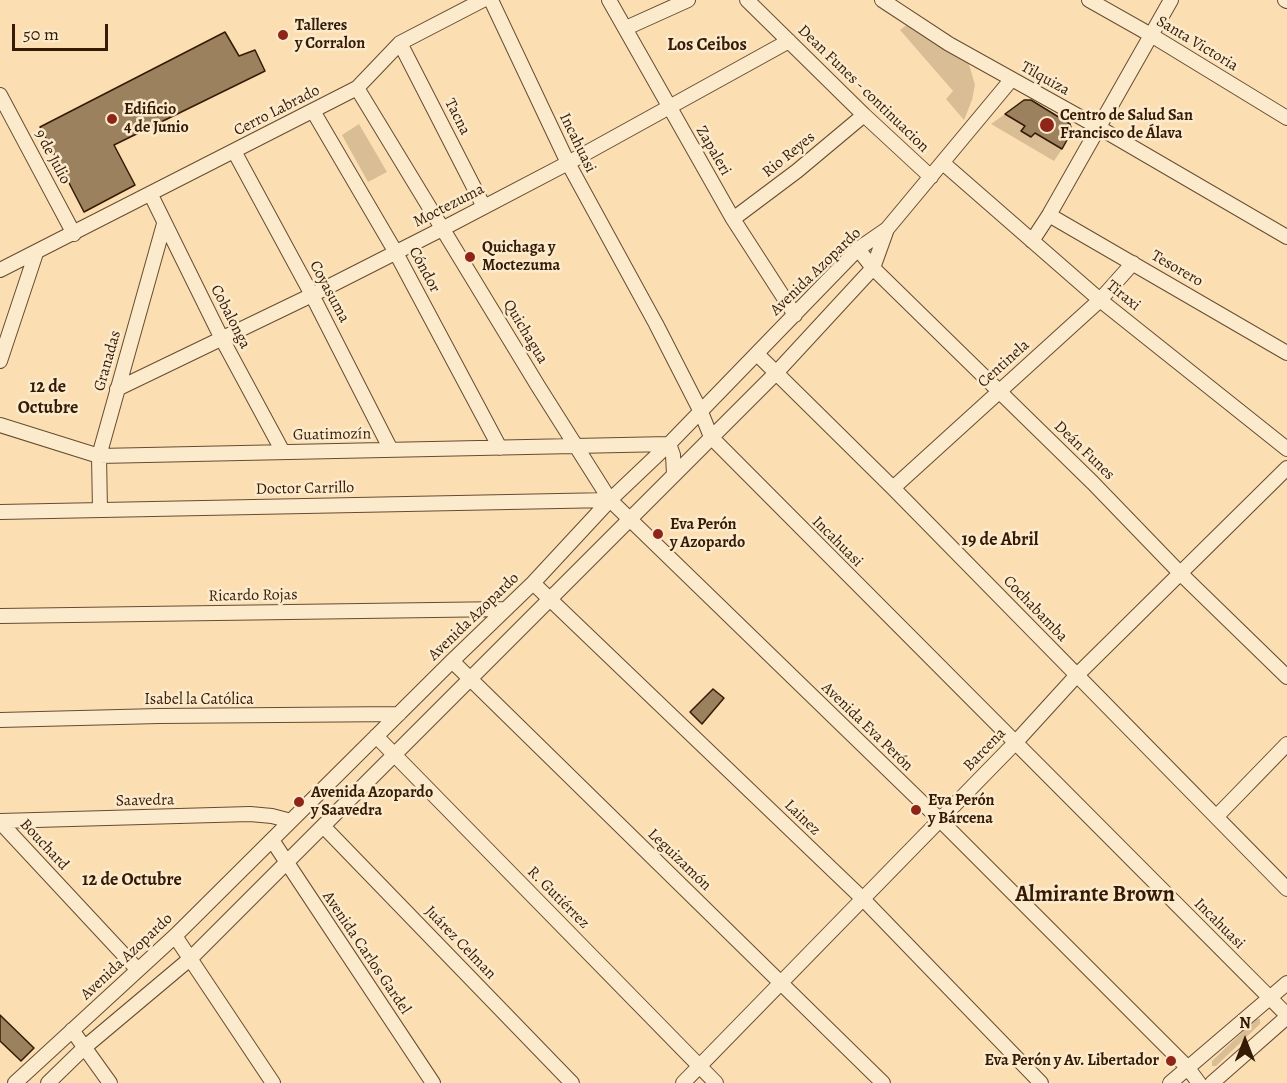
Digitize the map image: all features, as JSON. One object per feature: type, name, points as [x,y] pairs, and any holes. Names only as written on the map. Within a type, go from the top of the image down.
[{"type":"street","name":"Cerro Labrado","points":[[0,270],[357,88],[400,43],[483,0]]},
{"type":"street","name":"Incahuasi","points":[[491,0],[568,164],[656,324],[701,411],[711,437],[1287,1016]]},
{"type":"street","name":"Zapaleri","points":[[609,0],[733,219],[795,315]]},
{"type":"street","points":[[626,28],[688,0]]},
{"type":"street","name":"Dean Funes - continuacion","points":[[747,0],[931,177]]},
{"type":"street","name":"Tilquiza","points":[[882,0],[949,44],[1098,127],[1287,237]]},
{"type":"street","name":"Santa Victoria","points":[[1089,0],[1287,118]]},
{"type":"street","points":[[1032,242],[1050,215],[1172,0]]},
{"type":"street","name":"Moctezuma","points":[[117,389],[312,295],[568,164],[789,41]]},
{"type":"street","name":"Tacna","points":[[400,43],[484,207]]},
{"type":"street","points":[[887,229],[1011,80]]},
{"type":"street","name":"Quichagua","points":[[357,88],[610,500]]},
{"type":"street","name":"9 de Julio","points":[[0,95],[74,234]]},
{"type":"street","name":"Cóndor","points":[[313,111],[395,252],[500,448]]},
{"type":"street","name":"Rio Reyes","points":[[733,219],[797,171],[864,115]]},
{"type":"street","name":"Coyasuma","points":[[234,151],[312,295],[391,450]]},
{"type":"street","name":"Tiraxi","points":[[943,163],[1100,300],[1287,449]]},
{"type":"street","name":"Cobalonga","points":[[151,195],[222,339],[283,452]]},
{"type":"street","name":"Tesorero","points":[[1050,215],[1287,353]]},
{"type":"street","name":"Granadas","points":[[100,510],[99,456],[164,224]]},
{"type":"street","name":"Avenida Azopardo","points":[[15,1083],[175,936],[452,661],[534,583],[610,500],[669,444],[858,249],[887,229]]},
{"type":"street","name":"Avenida Azopardo","points":[[48,1083],[85,1047],[191,958],[776,373],[873,267],[887,229]]},
{"type":"street","name":"Deán Funes","points":[[858,249],[873,267],[998,392],[1093,483],[1180,573],[1287,677]]},
{"type":"street","points":[[0,361],[36,253]]},
{"type":"street","name":"Centinela","points":[[893,488],[1100,300],[1133,263]]},
{"type":"street","name":"Cochabamba","points":[[757,354],[893,488],[1287,889]]},
{"type":"street","name":"Guatimozín","points":[[0,425],[99,456],[669,444]]},
{"type":"street","points":[[669,444],[674,474]]},
{"type":"street","name":"Barcena","points":[[683,1083],[1015,743],[1077,675],[1287,468]]},
{"type":"street","name":"Doctor Carrillo","points":[[0,512],[610,500]]},
{"type":"street","name":"Avenida Eva Perón","points":[[610,500],[940,820],[1187,1067],[1199,1083]]},
{"type":"street","name":"Lainez","points":[[534,583],[862,899],[1041,1083]]},
{"type":"street","name":"Ricardo Rojas","points":[[0,616],[506,609]]},
{"type":"street","name":"Leguizamón","points":[[452,661],[883,1083]]},
{"type":"street","name":"Isabel la Católica","points":[[0,720],[399,714]]},
{"type":"street","name":"R. Gutiérrez","points":[[376,736],[716,1083]]},
{"type":"street","points":[[1217,816],[1287,744]]},
{"type":"street","name":"Saavedra","points":[[0,821],[250,814],[291,821]]},
{"type":"street","name":"Bouchard","points":[[0,821],[137,969]]},
{"type":"street","name":"Juárez Celman","points":[[323,826],[572,1083]]},
{"type":"street","name":"Avenida Carlos Gardel","points":[[272,840],[433,1083]]},
{"type":"street","points":[[175,936],[273,1083]]},
{"type":"street","points":[[1170,1083],[1287,983]]},
{"type":"street","points":[[1212,1083],[1287,1016]]},
{"type":"street","points":[[72,1030],[110,1083]]},
{"type":"shaded area","points":[[912,21],[968,61],[975,85],[964,120],[946,99],[953,91],[900,30]]},
{"type":"shaded area","points":[[1005,114],[1025,126],[1021,131],[1031,137],[1035,133],[1062,149],[1054,161],[991,124]]},
{"type":"shaded area","points":[[359,124],[387,172],[368,182],[342,135]]},
{"type":"shaded area","points":[[1256,1019],[1260,1019],[1260,1024],[1216,1066],[1212,1066],[1212,1061]]},
{"type":"building","name":"Edificio 4 de Junio","points":[[225,32],[239,56],[255,50],[265,71],[114,145],[135,185],[84,212],[40,127]]},
{"type":"building","name":"Centro de Salud San Francisco de Álava","points":[[1024,100],[1031,100],[1070,124],[1072,131],[1062,149],[1035,133],[1031,137],[1021,131],[1025,126],[1005,114]]},
{"type":"building","points":[[713,689],[724,698],[702,724],[690,712]]},
{"type":"building","points":[[0,1015],[34,1048],[21,1061],[0,1041]]},
{"type":"place","name":"Talleres y Corralon","points":[[283,35]]},
{"type":"place","name":"Edificio 4 de Junio","points":[[112,119]]},
{"type":"place","name":"Centro de Salud San Francisco de Álava","points":[[1047,125]]},
{"type":"place","name":"Quichaga y Moctezuma","points":[[470,257]]},
{"type":"place","name":"Eva Perón y Azopardo","points":[[658,534]]},
{"type":"place","name":"Avenida Azopardo y Saavedra","points":[[299,802]]},
{"type":"place","name":"Eva Perón y Bárcena","points":[[916,810]]},
{"type":"place","name":"Eva Perón y Av. Libertador","points":[[1171,1061]]},
{"type":"district","name":"Los Ceibos","points":[[707,46]]},
{"type":"district","name":"12 de Octubre","points":[[48,398]]},
{"type":"district","name":"19 de Abril","points":[[1000,541]]},
{"type":"district","name":"12 de Octubre","points":[[132,881]]},
{"type":"district","name":"Almirante Brown","points":[[1095,896]]}]
